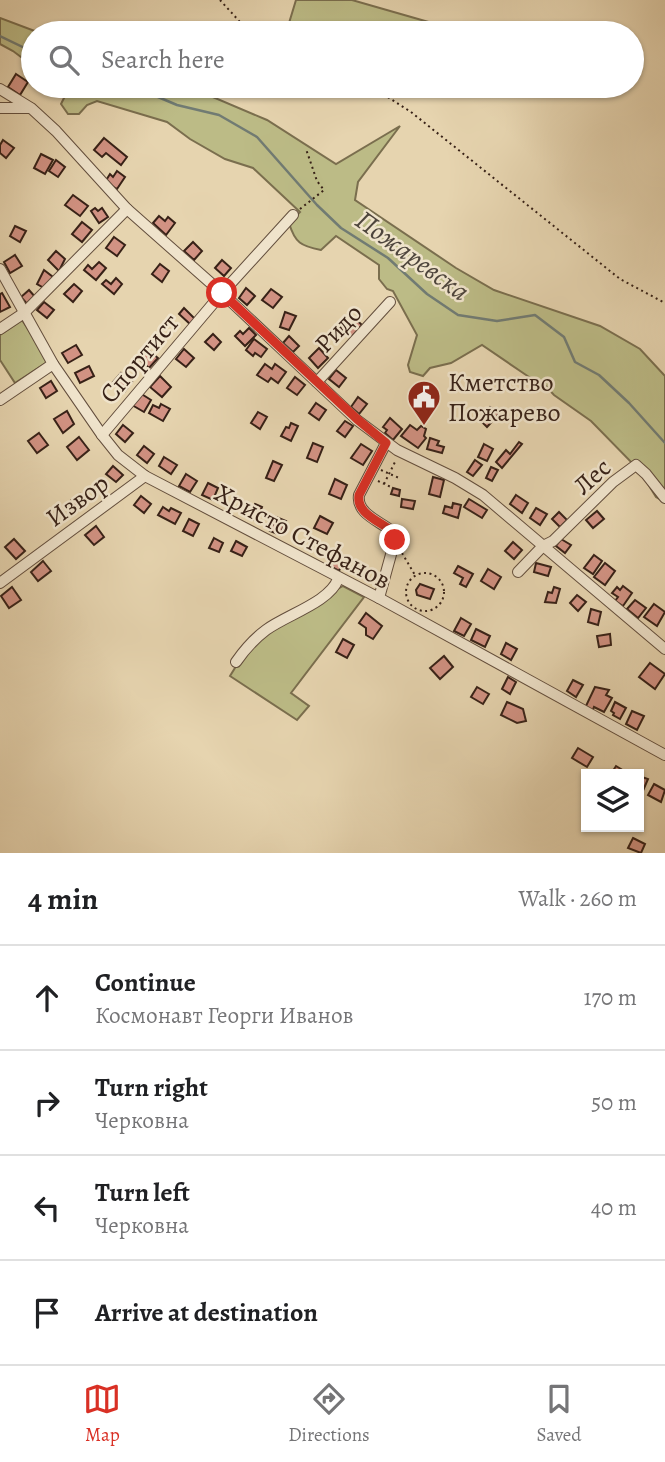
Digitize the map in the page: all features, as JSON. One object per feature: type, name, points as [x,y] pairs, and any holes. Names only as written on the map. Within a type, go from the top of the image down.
[{"type":"street","points":[[0,89],[31,108],[56,131],[127,209],[386,443],[483,495],[665,649]]},
{"type":"street","points":[[0,108],[31,108]]},
{"type":"street","points":[[0,329],[24,313],[127,209]]},
{"type":"street","name":"Спортист","points":[[102,435],[222,293],[293,215]]},
{"type":"street","name":"Христо Стефанов","points":[[0,270],[53,364],[102,435],[118,455],[145,476],[338,579],[379,598],[665,755]]},
{"type":"street","name":"Ридо","points":[[317,382],[390,302]]},
{"type":"street","points":[[0,400],[53,364]]},
{"type":"street","points":[[379,598],[395,540],[393,532],[360,509],[358,503],[359,495],[386,443]]},
{"type":"street","name":"Лес","points":[[542,546],[553,541],[613,482],[636,466],[665,498]]},
{"type":"street","name":"Извор","points":[[0,583],[145,476]]},
{"type":"street","points":[[518,572],[542,546]]},
{"type":"street","points":[[236,662],[253,640],[284,618],[332,592],[338,579]]},
{"type":"path","points":[[220,0],[239,21]]},
{"type":"path","points":[[389,98],[411,112],[620,279],[665,303]]},
{"type":"path","points":[[302,207],[324,190],[317,181],[306,149]]},
{"type":"path","points":[[384,484],[395,461]]},
{"type":"path","points":[[379,469],[399,478]]},
{"type":"path","points":[[372,477],[393,488]]},
{"type":"path","points":[[395,540],[416,576]]},
{"type":"path","points":[[428,574],[441,582],[443,598],[436,608],[422,611],[409,602],[408,584],[416,576],[428,574]]},
{"type":"shaded area","points":[[296,0],[352,0],[425,21],[290,21]]},
{"type":"shaded area","points":[[0,18],[21,26],[21,57],[0,44]]},
{"type":"shaded area","points":[[64,98],[215,98],[267,120],[336,164],[400,126],[358,182],[355,200],[456,268],[494,290],[600,326],[640,349],[665,376],[665,502],[656,497],[640,471],[591,421],[554,395],[544,384],[482,345],[451,363],[430,368],[423,376],[410,372],[408,365],[417,335],[393,291],[387,289],[379,279],[379,265],[336,236],[321,250],[300,243],[289,223],[300,212],[253,168],[225,159],[167,122],[97,101],[87,105],[79,114],[68,114],[61,104]]},
{"type":"shaded area","points":[[22,320],[49,361],[15,383],[0,360],[0,335]]},
{"type":"shaded area","points":[[343,586],[364,597],[291,693],[309,706],[297,720],[230,676],[240,661],[265,635]]},
{"type":"building","points":[[16,74],[21,77],[20,95],[8,87]]},
{"type":"building","points":[[104,138],[127,157],[121,165],[106,153],[102,157],[94,150]]},
{"type":"building","points":[[3,140],[14,148],[6,158],[0,153]]},
{"type":"building","points":[[41,154],[53,160],[45,174],[34,168]]},
{"type":"building","points":[[56,160],[65,167],[58,177],[49,171]]},
{"type":"building","points":[[117,171],[125,177],[117,189],[105,182],[110,174],[113,177]]},
{"type":"building","points":[[73,195],[88,206],[80,216],[65,205]]},
{"type":"building","points":[[95,208],[98,211],[102,208],[108,217],[99,223],[91,211]]},
{"type":"building","points":[[159,216],[165,221],[168,217],[175,223],[166,235],[153,223]]},
{"type":"building","points":[[82,222],[92,230],[82,242],[72,234]]},
{"type":"building","points":[[15,226],[26,231],[20,242],[10,236]]},
{"type":"building","points":[[114,237],[125,245],[117,256],[106,248]]},
{"type":"building","points":[[193,242],[202,251],[194,260],[184,251]]},
{"type":"building","points":[[56,251],[65,259],[59,271],[48,260]]},
{"type":"building","points":[[15,255],[22,266],[10,273],[4,262]]},
{"type":"building","points":[[222,260],[231,268],[224,276],[215,268]]},
{"type":"building","points":[[99,262],[106,268],[96,280],[84,270],[88,265],[92,269]]},
{"type":"building","points":[[160,264],[169,271],[162,282],[152,274]]},
{"type":"building","points":[[44,270],[53,277],[44,288],[37,284]]},
{"type":"building","points":[[116,278],[122,284],[114,294],[102,284],[106,280],[111,284]]},
{"type":"building","points":[[74,284],[82,291],[73,302],[64,294]]},
{"type":"building","points":[[246,288],[255,296],[247,305],[239,298]]},
{"type":"building","points":[[271,289],[282,297],[273,308],[262,300]]},
{"type":"building","points":[[29,290],[36,298],[28,305],[21,297]]},
{"type":"building","points":[[2,293],[10,307],[0,312],[0,294]]},
{"type":"building","points":[[44,302],[54,310],[47,318],[37,310]]},
{"type":"building","points":[[184,308],[195,319],[190,324],[179,314]]},
{"type":"building","points":[[285,312],[296,316],[289,330],[280,327]]},
{"type":"building","points":[[351,315],[362,325],[351,338],[340,328]]},
{"type":"building","points":[[249,328],[256,335],[245,346],[235,336],[240,331],[243,334]]},
{"type":"building","points":[[213,334],[221,342],[214,350],[205,342]]},
{"type":"building","points":[[289,336],[299,346],[293,352],[283,343]]},
{"type":"building","points":[[254,339],[267,349],[261,357],[255,353],[253,356],[246,350]]},
{"type":"building","points":[[76,345],[82,355],[68,363],[62,353]]},
{"type":"building","points":[[319,348],[328,358],[318,368],[309,358]]},
{"type":"building","points":[[147,349],[158,358],[149,368],[139,359]]},
{"type":"building","points":[[184,349],[194,358],[186,367],[176,359]]},
{"type":"building","points":[[265,364],[272,369],[275,364],[286,372],[278,383],[271,378],[268,382],[257,375]]},
{"type":"building","points":[[89,366],[94,376],[80,383],[75,373]]},
{"type":"building","points":[[336,370],[346,378],[339,387],[329,379]]},
{"type":"building","points":[[121,373],[132,382],[125,391],[113,382]]},
{"type":"building","points":[[160,376],[171,387],[162,397],[150,387]]},
{"type":"building","points":[[295,377],[305,385],[297,395],[287,388]]},
{"type":"building","points":[[51,381],[57,391],[46,398],[40,388]]},
{"type":"building","points":[[140,393],[151,400],[144,412],[132,405]]},
{"type":"building","points":[[358,397],[367,404],[359,414],[351,407]]},
{"type":"building","points":[[316,403],[326,410],[319,420],[309,413]]},
{"type":"building","points":[[161,404],[170,409],[163,421],[149,413],[153,405],[159,408]]},
{"type":"building","points":[[490,407],[499,414],[487,427],[479,419]]},
{"type":"building","points":[[67,411],[74,424],[63,433],[54,419]]},
{"type":"building","points":[[258,412],[267,417],[260,429],[251,423]]},
{"type":"building","points":[[390,418],[402,429],[393,440],[383,427]]},
{"type":"building","points":[[345,421],[353,426],[345,437],[337,431]]},
{"type":"building","points":[[291,423],[298,426],[291,441],[281,436]]},
{"type":"building","points":[[123,425],[133,433],[125,442],[116,434]]},
{"type":"building","points":[[410,425],[417,430],[421,426],[426,429],[426,438],[418,448],[401,436]]},
{"type":"building","points":[[39,433],[48,445],[37,453],[28,441]]},
{"type":"building","points":[[79,437],[89,450],[77,460],[67,447]]},
{"type":"building","points":[[430,438],[439,441],[437,445],[444,447],[442,453],[427,449]]},
{"type":"building","points":[[519,442],[522,444],[502,468],[496,462],[506,450],[510,454]]},
{"type":"building","points":[[313,443],[323,447],[317,462],[307,458]]},
{"type":"building","points":[[361,444],[372,451],[363,465],[351,458]]},
{"type":"building","points":[[484,444],[493,449],[487,461],[478,457]]},
{"type":"building","points":[[144,446],[154,454],[147,463],[137,455]]},
{"type":"building","points":[[164,457],[177,465],[171,474],[159,466]]},
{"type":"building","points":[[475,460],[482,465],[473,476],[467,472]]},
{"type":"building","points":[[273,461],[282,465],[274,481],[266,478]]},
{"type":"building","points":[[113,466],[123,475],[116,482],[106,474]]},
{"type":"building","points":[[491,467],[498,470],[492,481],[486,478]]},
{"type":"building","points":[[186,474],[197,481],[190,492],[179,486]]},
{"type":"building","points":[[433,477],[444,480],[440,497],[429,494]]},
{"type":"building","points":[[335,479],[347,485],[341,499],[329,494]]},
{"type":"building","points":[[208,483],[218,488],[213,500],[202,495]]},
{"type":"building","points":[[393,488],[400,490],[399,496],[391,494]]},
{"type":"building","points":[[80,494],[87,503],[73,514],[65,505]]},
{"type":"building","points":[[516,495],[528,503],[522,513],[510,504]]},
{"type":"building","points":[[141,496],[151,504],[144,513],[134,505]]},
{"type":"building","points":[[402,499],[415,501],[413,509],[401,507]]},
{"type":"building","points":[[469,499],[487,510],[482,518],[464,507]]},
{"type":"building","points":[[453,503],[461,505],[458,518],[443,513],[445,506],[452,508]]},
{"type":"building","points":[[255,504],[262,507],[256,521],[244,516],[248,507],[253,509]]},
{"type":"building","points":[[163,507],[181,513],[175,524],[158,515]]},
{"type":"building","points":[[536,508],[547,514],[540,525],[530,518]]},
{"type":"building","points":[[597,511],[604,519],[593,528],[586,520]]},
{"type":"building","points":[[559,512],[567,520],[560,527],[552,519]]},
{"type":"building","points":[[320,516],[333,523],[327,534],[314,528]]},
{"type":"building","points":[[276,517],[286,521],[280,535],[270,531]]},
{"type":"building","points":[[189,519],[199,524],[193,536],[183,531]]},
{"type":"building","points":[[96,526],[104,537],[94,545],[85,535]]},
{"type":"building","points":[[214,538],[223,543],[219,552],[209,548]]},
{"type":"building","points":[[14,539],[25,551],[16,559],[5,547]]},
{"type":"building","points":[[561,539],[571,545],[565,553],[556,546]]},
{"type":"building","points":[[236,541],[247,547],[242,556],[231,551]]},
{"type":"building","points":[[513,542],[522,550],[514,559],[505,551]]},
{"type":"building","points":[[594,555],[602,561],[593,574],[584,568]]},
{"type":"building","points":[[332,556],[344,561],[339,571],[328,565]]},
{"type":"building","points":[[43,561],[51,571],[38,581],[31,572]]},
{"type":"building","points":[[536,563],[551,567],[548,576],[534,572]]},
{"type":"building","points":[[605,563],[615,571],[605,585],[594,577]]},
{"type":"building","points":[[458,566],[473,574],[466,587],[460,584],[463,578],[454,573]]},
{"type":"building","points":[[488,569],[501,577],[494,589],[481,581]]},
{"type":"building","points":[[420,584],[434,589],[430,599],[417,595],[416,590]]},
{"type":"building","points":[[623,586],[632,593],[623,606],[615,601],[618,597],[612,593],[617,587],[620,590]]},
{"type":"building","points":[[12,587],[21,600],[9,608],[1,596]]},
{"type":"building","points":[[554,587],[560,589],[556,603],[545,602],[548,592],[552,593]]},
{"type":"building","points":[[577,595],[586,602],[578,611],[570,603]]},
{"type":"building","points":[[635,600],[646,608],[638,618],[627,609]]},
{"type":"building","points":[[654,604],[665,612],[657,626],[644,617]]},
{"type":"building","points":[[591,609],[601,612],[598,625],[588,622]]},
{"type":"building","points":[[366,613],[382,626],[373,639],[366,635],[366,628],[359,623]]},
{"type":"building","points":[[461,618],[471,624],[464,636],[454,631]]},
{"type":"building","points":[[476,629],[490,636],[485,647],[471,640]]},
{"type":"building","points":[[610,634],[611,645],[599,647],[597,636]]},
{"type":"building","points":[[343,639],[354,645],[347,658],[336,652]]},
{"type":"building","points":[[506,643],[517,649],[511,660],[501,654]]},
{"type":"building","points":[[444,656],[453,667],[440,679],[430,668]]},
{"type":"building","points":[[650,663],[665,674],[655,689],[639,677]]},
{"type":"building","points":[[508,677],[516,682],[510,694],[502,689]]},
{"type":"building","points":[[573,680],[583,685],[576,697],[567,691]]},
{"type":"building","points":[[477,687],[489,694],[483,704],[471,697]]},
{"type":"building","points":[[595,687],[609,690],[606,695],[612,698],[604,712],[594,707],[592,712],[585,708]]},
{"type":"building","points":[[507,702],[523,709],[526,721],[517,723],[501,715]]},
{"type":"building","points":[[615,702],[626,708],[620,719],[611,711]]},
{"type":"building","points":[[632,711],[644,716],[637,730],[626,724]]},
{"type":"building","points":[[578,748],[593,757],[587,767],[572,758]]},
{"type":"building","points":[[654,784],[665,790],[661,802],[648,795]]},
{"type":"building","points":[[633,838],[645,844],[641,853],[628,848]]},
{"type":"waterway","name":"Пожаревска","points":[[0,36],[21,46]]},
{"type":"waterway","name":"Пожаревска","points":[[160,98],[177,105],[219,115],[257,137],[341,228],[388,258],[427,294],[458,315],[497,321],[535,315],[564,337],[575,362],[599,375],[665,443]]},
{"type":"place","name":"Кметство Пожарево","points":[[424,427]]},
{"type":"route","points":[[222,293],[386,443],[359,495],[358,503],[360,509],[387,526],[393,532],[395,540]]}]
